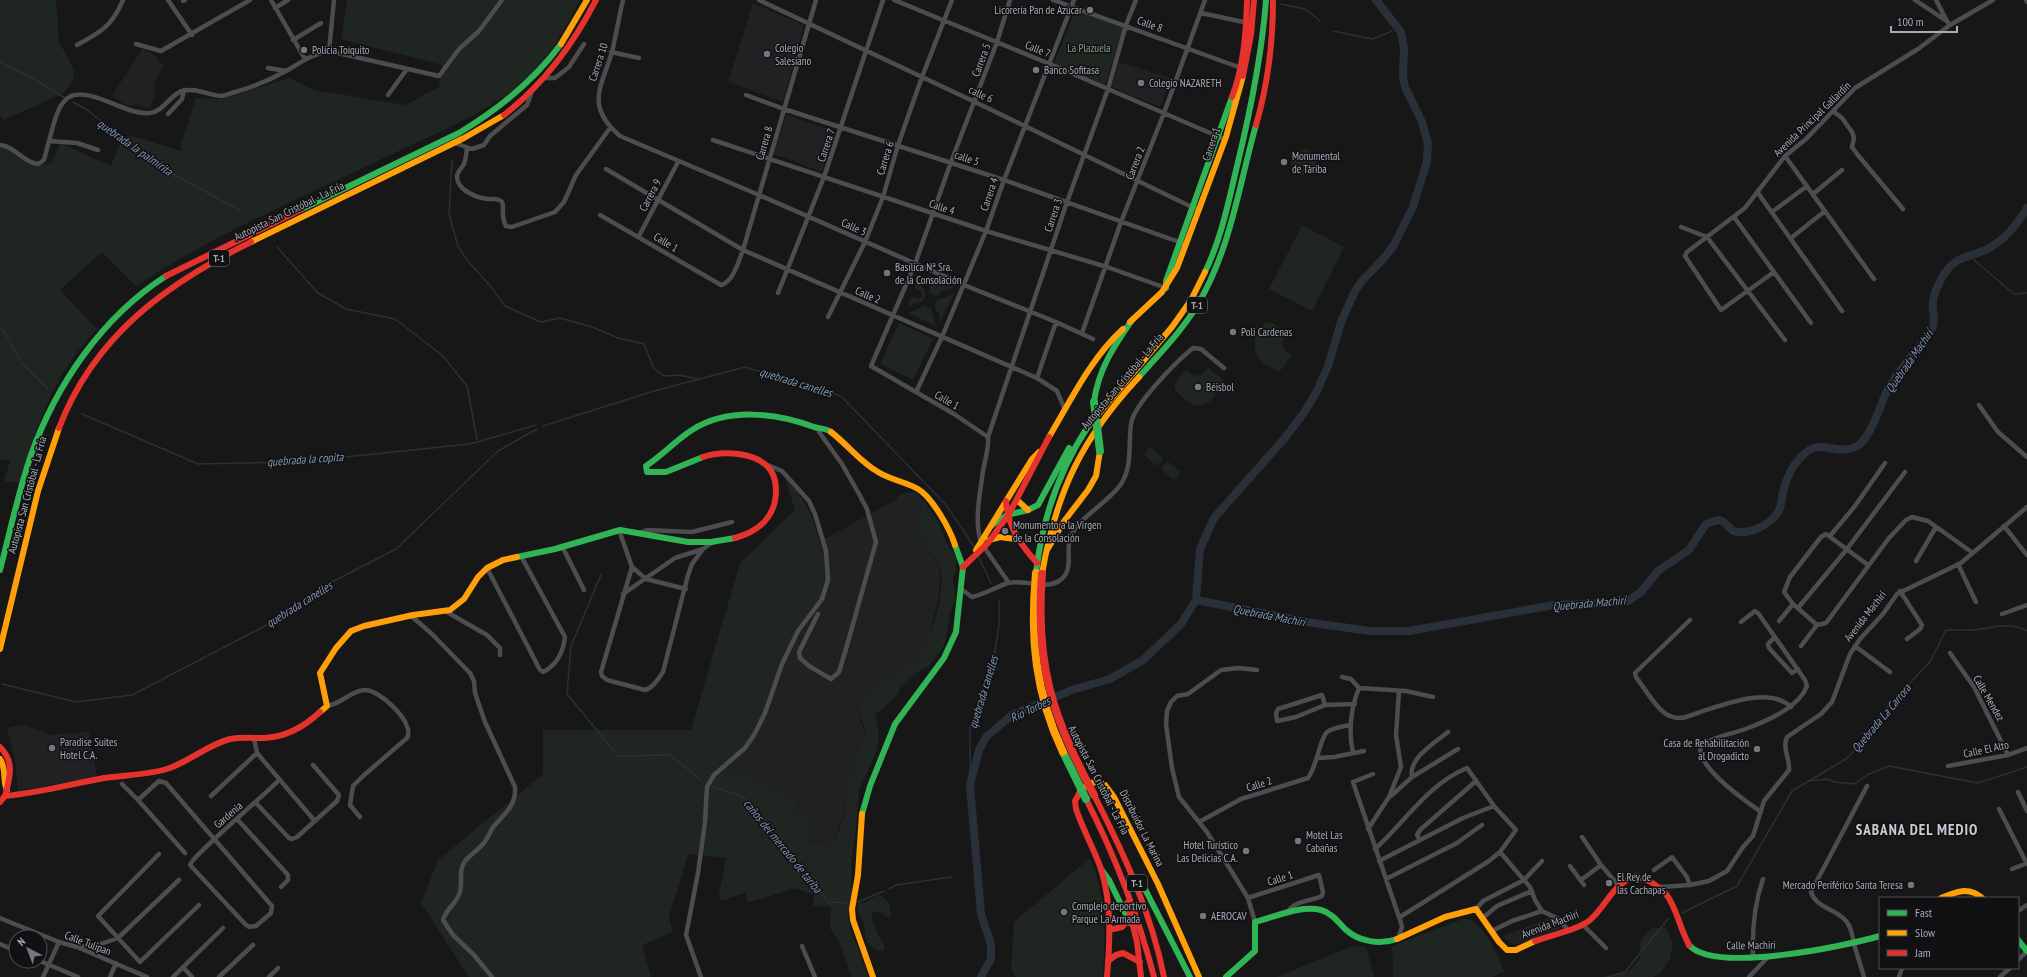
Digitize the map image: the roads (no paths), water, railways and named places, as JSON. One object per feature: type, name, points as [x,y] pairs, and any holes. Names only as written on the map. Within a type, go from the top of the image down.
[{"type":"main road","name":"Autopista San Cristóbal - La Fría","points":[[0,570],[31,456],[45,420],[77,366],[104,329],[120,313],[140,295],[176,270],[459,133],[486,117],[522,90],[550,61],[559,49],[587,0]]},
{"type":"main road","name":"Autopista San Cristóbal - La Fría","points":[[0,649],[37,496],[55,433],[76,389],[97,357],[123,328],[156,296],[192,272],[234,249],[455,143],[496,120],[532,91],[545,78],[572,44],[596,0]]},
{"type":"main road","name":"Carrera 1","points":[[1247,0],[1249,24]]},
{"type":"main road","name":"Carrera 1","points":[[1132,320],[1157,299],[1166,288],[1166,281],[1183,244],[1221,138],[1243,69],[1245,45],[1254,0]]},
{"type":"main road","name":"Autopista San Cristóbal - La Fría","points":[[1164,977],[1152,928],[1127,858],[1066,742],[1056,718],[1046,683],[1040,633],[1039,574],[1037,563],[1040,541],[1048,506],[1060,478],[1081,438],[1115,392],[1176,322],[1191,301],[1208,267],[1220,234],[1256,86],[1264,33],[1266,0]]},
{"type":"main road","name":"Autopista San Cristóbal - La Fría","points":[[1141,977],[1134,928],[1118,876],[1118,866],[1102,830],[1059,746],[1049,723],[1039,688],[1032,622],[1039,574],[1054,511],[1076,459],[1098,425],[1182,326],[1198,304],[1215,273],[1228,238],[1263,100],[1271,46],[1273,0]]},
{"type":"main road","points":[[1044,556],[1065,520],[1096,476],[1100,451],[1094,402],[1099,374],[1105,360],[1132,320]]},
{"type":"main road","points":[[963,564],[983,545],[1007,515],[1017,500],[1040,451],[1104,349],[1132,320]]},
{"type":"main road","points":[[992,525],[1007,515],[1028,510],[1038,505],[1059,465],[1084,425],[1108,397],[1115,392]]},
{"type":"main road","points":[[4,796],[27,794],[99,779],[163,771],[185,762],[229,740],[273,738],[289,734],[305,725],[327,706],[320,673],[328,658],[349,633],[369,624],[383,623],[410,615],[453,609],[460,603],[478,577],[487,568],[501,562],[521,556],[563,548],[600,534],[619,530],[630,530],[668,540],[713,542],[728,541],[747,535],[759,528],[767,520],[776,500],[772,475],[762,462],[724,452],[714,454],[664,473],[653,474],[645,470],[649,463],[663,455],[692,430],[727,416],[770,415],[792,419],[820,429],[823,428],[835,435],[850,451],[879,473],[914,485],[925,493],[946,526],[963,564],[958,619],[952,643],[928,680],[895,724],[866,798],[861,833],[858,875],[852,909],[853,920],[873,977]]},
{"type":"main road","points":[[983,545],[992,525],[1006,501],[1032,459],[1040,451]]},
{"type":"main road","points":[[1017,500],[1028,510]]},
{"type":"main road","points":[[1006,501],[1007,515],[1015,539],[1037,563]]},
{"type":"main road","points":[[983,545],[1000,537],[1015,539]]},
{"type":"main road","points":[[0,747],[10,757],[12,770],[4,796]]},
{"type":"main road","points":[[0,759],[4,766],[4,796]]},
{"type":"main road","name":"Distribuidor La Marina","points":[[1107,977],[1109,930],[1101,869],[1077,813],[1075,800],[1081,789],[1094,782],[1105,785],[1118,804],[1158,884],[1199,977]]},
{"type":"main road","points":[[1118,866],[1132,901],[1154,977]]},
{"type":"main road","points":[[1101,869],[1109,880],[1130,919],[1118,930],[1109,930]]},
{"type":"main road","name":"Avenida Machirí","points":[[1476,909],[1484,917],[1499,942],[1510,951],[1583,925],[1627,879],[1636,876],[1662,887]]},
{"type":"main road","points":[[1135,879],[1146,891],[1190,977]]},
{"type":"main road","name":"Calle Machiri","points":[[1662,887],[1674,907],[1690,947],[1696,953],[1719,956],[1769,956],[1854,944],[1879,936]]},
{"type":"main road","points":[[1944,897],[1956,892],[1974,891],[1981,897]]},
{"type":"main road","points":[[1226,977],[1255,951],[1255,922],[1288,913],[1309,909],[1320,909],[1327,912],[1347,930],[1359,938],[1378,942],[1398,939],[1460,911],[1476,909]]},
{"type":"main road","points":[[2019,941],[2027,951]]},
{"type":"main road","points":[[1108,961],[1116,955],[1123,953],[1140,962]]},
{"type":"street","points":[[77,45],[108,26],[117,14],[123,0]]},
{"type":"street","points":[[168,0],[192,35]]},
{"type":"street","points":[[136,44],[161,51],[192,35],[250,0]]},
{"type":"street","points":[[271,0],[305,59]]},
{"type":"street","points":[[275,8],[288,0]]},
{"type":"street","points":[[329,51],[334,0]]},
{"type":"street","points":[[0,145],[12,149],[31,162],[38,164],[44,160],[58,113],[70,97],[78,94],[150,113],[161,108],[178,92],[184,90],[197,90],[222,96],[263,83],[286,72],[305,59],[318,53],[329,51],[440,76],[459,49],[479,31],[502,0]]},
{"type":"street","name":"Carrera 10","points":[[610,128],[602,115],[598,101],[599,86],[611,52],[623,0]]},
{"type":"street","name":"calle 6","points":[[759,0],[975,102],[1084,156],[1139,180],[1195,209]]},
{"type":"street","name":"Carrera 8","points":[[721,285],[731,278],[743,250],[816,0]]},
{"type":"street","name":"Carrera 7","points":[[778,293],[824,178],[883,0]]},
{"type":"street","name":"Calle 7","points":[[894,0],[1050,64],[1221,138]]},
{"type":"street","name":"Carrera 6","points":[[828,317],[866,242],[883,197],[898,145],[922,77],[952,0]]},
{"type":"street","name":"Carrera 5","points":[[875,369],[871,366],[894,316],[934,214],[951,162],[997,42],[1010,0]]},
{"type":"street","name":"Calle 8","points":[[1053,0],[1187,47],[1243,69]]},
{"type":"street","name":"Carrera 4","points":[[916,392],[942,337],[986,231],[1004,180],[1074,0]]},
{"type":"street","name":"Carrera 3","points":[[983,545],[977,514],[983,471],[989,449],[988,437],[1066,202],[1108,89],[1126,25],[1136,0]]},
{"type":"street","name":"Carrera 2","points":[[1082,333],[1205,0]]},
{"type":"street","points":[[1915,0],[1949,24]]},
{"type":"street","points":[[1936,0],[1949,24]]},
{"type":"street","name":"Avenida Principal Gallardín","points":[[1749,290],[1721,310],[1687,260],[1685,256],[1687,252],[1734,217],[1758,193],[1784,156],[1806,139],[1855,88],[1918,49],[1949,24],[1986,2],[1993,0]]},
{"type":"street","points":[[1201,13],[1249,24]]},
{"type":"street","points":[[293,40],[321,23]]},
{"type":"street","points":[[545,78],[555,78],[569,67],[584,44]]},
{"type":"street","points":[[611,52],[639,58]]},
{"type":"street","points":[[268,68],[286,72]]},
{"type":"street","points":[[388,95],[407,69]]},
{"type":"street","points":[[168,114],[182,100],[184,90]]},
{"type":"street","points":[[455,143],[468,149],[477,149],[484,145],[490,136],[527,105],[532,91]]},
{"type":"street","name":"calle 5","points":[[746,95],[784,109],[1004,180],[1183,244]]},
{"type":"street","points":[[1833,111],[1848,125],[1854,138],[1852,147],[1903,209]]},
{"type":"street","points":[[468,149],[464,164],[458,173],[457,178],[459,184],[466,191],[480,198],[498,199],[502,202],[503,220],[506,226],[512,227],[555,212],[564,202],[576,175],[610,128]]},
{"type":"street","name":"Calle 3","points":[[610,128],[620,136],[678,162],[759,195],[964,285],[1031,311],[1093,339]]},
{"type":"street","name":"Calle 4","points":[[713,140],[986,231],[1107,268],[1166,288]]},
{"type":"street","points":[[49,141],[77,143],[98,150]]},
{"type":"street","points":[[1784,156],[1874,279]]},
{"type":"street","name":"Carrera 9","points":[[639,236],[678,162]]},
{"type":"street","name":"Calle 2","points":[[606,169],[743,250],[787,271],[1037,378],[1058,391],[1065,410]]},
{"type":"street","points":[[1813,194],[1842,170]]},
{"type":"street","points":[[1772,212],[1807,186]]},
{"type":"street","points":[[1758,193],[1842,311]]},
{"type":"street","points":[[1791,238],[1825,211]]},
{"type":"street","name":"Calle 1","points":[[600,215],[618,227],[639,236],[721,285]]},
{"type":"street","points":[[1734,217],[1811,323]]},
{"type":"street","points":[[1681,227],[1708,237],[1785,340]]},
{"type":"street","points":[[1749,290],[1774,272]]},
{"type":"street","points":[[1037,378],[1056,322]]},
{"type":"street","points":[[961,589],[972,597],[1009,583],[1047,585],[1060,581],[1065,575],[1070,559],[1070,537],[1074,529],[1110,498],[1124,478],[1128,463],[1130,424],[1134,411],[1183,356],[1193,348],[1198,348],[1210,355],[1224,368]]},
{"type":"street","name":"Calle 1","points":[[875,369],[916,392],[988,437]]},
{"type":"street","points":[[1979,405],[1998,432],[2027,457]]},
{"type":"street","points":[[818,614],[799,652],[800,658],[809,666],[831,680],[839,672],[876,542],[867,509],[849,475],[819,432],[820,429]]},
{"type":"street","points":[[701,977],[686,935],[698,873],[705,822],[706,787],[714,776],[745,748],[754,735],[766,713],[782,664],[798,631],[822,599],[828,580],[826,551],[815,514],[809,502],[782,471],[762,462]]},
{"type":"street","points":[[1830,536],[1855,506],[1885,463]]},
{"type":"street","points":[[1798,608],[1847,549],[1905,472]]},
{"type":"street","name":"Avenida Machirí","points":[[1662,887],[1690,885],[1709,881],[1727,871],[1753,836],[1764,801],[1789,770],[1790,764],[1784,746],[1787,737],[1821,714],[1832,702],[1846,662],[1855,646],[1900,591],[1958,564],[2027,507]]},
{"type":"street","points":[[1801,646],[1817,625],[1826,623],[1868,565],[1889,538],[1906,520],[1912,517],[1920,518],[1936,527],[1973,553]]},
{"type":"street","points":[[639,533],[647,530],[692,532],[732,522]]},
{"type":"street","points":[[2004,526],[2027,555]]},
{"type":"street","points":[[1916,561],[1936,527]]},
{"type":"street","points":[[619,530],[632,567],[646,579],[686,589]]},
{"type":"street","points":[[1817,625],[1793,604],[1784,592],[1790,577],[1821,537],[1826,534],[1830,536],[1868,565]]},
{"type":"street","points":[[623,594],[675,558],[703,549],[713,542]]},
{"type":"street","points":[[983,545],[1009,583]]},
{"type":"street","points":[[563,548],[584,590]]},
{"type":"street","points":[[632,567],[601,672],[607,680],[647,690],[655,683],[662,672],[692,564],[703,549]]},
{"type":"street","points":[[487,568],[540,670],[543,672],[558,659],[564,647],[565,637],[521,556]]},
{"type":"street","points":[[1958,564],[1976,602]]},
{"type":"street","points":[[1900,591],[1922,625],[1920,629],[1907,639]]},
{"type":"street","points":[[1778,621],[1793,604]]},
{"type":"street","points":[[2002,614],[2027,606]]},
{"type":"street","points":[[444,611],[491,638],[500,648],[500,655]]},
{"type":"street","points":[[1741,622],[1754,611],[1758,613],[1798,669],[1807,686],[1800,698],[1790,707],[1749,728],[1701,745],[1700,750],[1705,763],[1711,771],[1761,812]]},
{"type":"street","points":[[410,615],[432,634],[470,673],[474,681],[475,693],[485,722],[514,786],[516,798],[509,810],[494,826],[485,843],[462,866],[458,900],[444,914],[443,920],[453,935],[474,955],[492,977]]},
{"type":"street","points":[[1690,620],[1635,673],[1636,677],[1661,711],[1668,716],[1682,718],[1741,699],[1764,698],[1784,700],[1790,707]]},
{"type":"street","points":[[1775,637],[1768,644],[1769,648],[1792,673],[1798,669]]},
{"type":"street","points":[[1855,646],[1890,672]]},
{"type":"street","name":"Calle Mendez","points":[[1950,653],[1974,687],[2008,755]]},
{"type":"street","points":[[1255,922],[1248,898],[1207,832],[1179,797],[1172,768],[1166,730],[1167,710],[1171,702],[1177,696],[1188,694],[1221,670],[1238,668],[1257,670]]},
{"type":"street","points":[[1342,676],[1351,679],[1359,688],[1399,691],[1433,697]]},
{"type":"street","points":[[1354,752],[1351,741],[1351,725],[1359,688]]},
{"type":"street","points":[[327,706],[334,705],[364,690],[371,690],[383,697],[405,719],[409,728],[410,734],[407,738],[353,786],[350,805],[360,817]]},
{"type":"street","points":[[1368,830],[1389,797],[1401,767],[1396,735],[1399,691]]},
{"type":"street","points":[[1325,705],[1322,695],[1278,709],[1276,713],[1277,721],[1296,717],[1325,705],[1355,704]]},
{"type":"street","name":"Calle 2","points":[[1199,822],[1241,799],[1308,778],[1318,758],[1321,740],[1325,734],[1328,731],[1351,725]]},
{"type":"street","points":[[1412,777],[1412,767],[1419,757],[1448,732]]},
{"type":"street","points":[[254,738],[257,753],[314,820]]},
{"type":"street","name":"Calle El Alto","points":[[1948,766],[2008,755],[2027,748]]},
{"type":"street","points":[[1389,797],[1412,777],[1458,749]]},
{"type":"street","points":[[1318,758],[1334,758],[1354,752],[1364,751]]},
{"type":"street","points":[[211,796],[257,753]]},
{"type":"street","points":[[256,803],[292,839],[297,837],[314,820],[337,801],[340,795],[313,765]]},
{"type":"street","points":[[1375,849],[1436,788],[1458,772],[1467,768],[1494,806],[1516,830],[1500,852],[1400,917]]},
{"type":"street","points":[[1373,774],[1353,782],[1368,830],[1400,917],[1402,927],[1398,939]]},
{"type":"street","name":"Gardenia","points":[[213,840],[272,906],[271,913],[256,926],[249,927],[190,865],[195,856],[213,840],[237,819],[256,803],[279,780]]},
{"type":"street","points":[[1420,840],[1417,835],[1420,830],[1476,781]]},
{"type":"street","points":[[138,800],[158,782],[164,782],[213,840]]},
{"type":"street","points":[[122,784],[138,800],[184,853]]},
{"type":"street","points":[[1864,977],[1854,944],[1851,928],[1839,913],[1819,903],[1813,898],[1811,892],[1867,786]]},
{"type":"street","points":[[2018,792],[2027,811]]},
{"type":"street","points":[[1379,860],[1463,818],[1494,806]]},
{"type":"street","points":[[1999,809],[2027,864],[2012,869]]},
{"type":"street","points":[[237,819],[288,875],[288,880],[281,887]]},
{"type":"street","points":[[1386,879],[1457,843],[1482,825]]},
{"type":"street","points":[[1582,837],[1601,866],[1619,886]]},
{"type":"street","points":[[1500,852],[1509,860],[1532,890],[1535,900],[1542,911],[1559,919],[1568,930]]},
{"type":"street","points":[[159,854],[98,916],[140,962],[199,905]]},
{"type":"street","points":[[1654,870],[1672,857],[1687,877],[1690,885]]},
{"type":"street","points":[[1476,909],[1484,901],[1524,880],[1542,861]]},
{"type":"street","points":[[1570,866],[1584,886]]},
{"type":"street","points":[[1581,880],[1601,866]]},
{"type":"street","name":"Calle 1","points":[[1248,898],[1319,875],[1323,892],[1322,896],[1295,905],[1291,907],[1288,913]]},
{"type":"street","points":[[1753,956],[1752,937],[1756,900],[1763,879]]},
{"type":"street","points":[[77,947],[101,944],[118,938],[179,880]]},
{"type":"street","points":[[1484,917],[1498,906],[1532,890]]},
{"type":"street","points":[[1492,931],[1512,921],[1542,911]]},
{"type":"street","name":"Calle Tulipan","points":[[0,918],[59,942],[77,947],[147,977]]},
{"type":"street","points":[[1583,925],[1606,948]]},
{"type":"street","points":[[173,977],[223,928]]},
{"type":"street","points":[[43,977],[59,942]]},
{"type":"street","points":[[219,977],[253,945]]},
{"type":"street","points":[[802,946],[815,977]]},
{"type":"street","points":[[2019,959],[2027,951]]},
{"type":"street","points":[[1749,977],[1769,956]]},
{"type":"street","points":[[110,977],[116,963]]},
{"type":"street","points":[[49,965],[78,977]]},
{"type":"street","points":[[183,967],[192,977]]},
{"type":"street","points":[[269,977],[278,968]]},
{"type":"street","points":[[2000,977],[2009,969]]},
{"type":"waterway","name":"Río Torbes","points":[[981,977],[991,959],[991,944],[981,914],[970,785],[979,750],[986,737],[1012,715],[1072,690],[1110,679],[1143,660],[1181,624],[1196,600],[1200,549],[1214,518],[1284,439],[1303,414],[1316,393],[1328,366],[1341,322],[1355,291],[1394,245],[1413,207],[1427,161],[1428,144],[1422,122],[1405,87],[1403,77],[1404,48],[1401,32],[1376,0]]},
{"type":"waterway","points":[[1281,4],[1305,9],[1320,21]]},
{"type":"waterway","points":[[1333,31],[1372,39],[1392,31]]},
{"type":"waterway","name":"quebrada la palmirita","points":[[0,62],[29,76],[65,98]]},
{"type":"waterway","name":"quebrada la palmirita","points":[[73,102],[87,110],[160,167],[241,211]]},
{"type":"waterway","points":[[452,160],[449,214],[458,246],[467,260],[492,288],[505,306],[541,322],[560,318],[592,327],[618,338],[644,344],[654,369],[664,376],[679,375],[698,379]]},
{"type":"waterway","name":"Quebrada Machirí","points":[[1196,600],[1313,623],[1370,631],[1409,631],[1554,605],[1615,603],[1628,601],[1641,592],[1658,571],[1689,550],[1706,524],[1718,520],[1724,522],[1733,531],[1745,532],[1752,531],[1770,521],[1779,510],[1784,487],[1792,469],[1801,457],[1808,451],[1821,447],[1841,450],[1849,449],[1862,442],[1871,429],[1892,382],[1933,327],[1933,300],[1938,285],[1944,274],[1952,264],[1957,261],[1986,250],[2001,240],[2015,225],[2027,208]]},
{"type":"waterway","name":"quebrada la palmirita","points":[[277,247],[318,293],[346,309],[395,319],[442,355],[467,386],[477,439]]},
{"type":"waterway","points":[[1974,260],[2014,294],[2027,293]]},
{"type":"waterway","name":"quebrada la copita","points":[[0,328],[3,330],[22,363],[48,389]]},
{"type":"waterway","name":"quebrada canelles","points":[[543,426],[654,391],[745,367],[841,396],[947,506],[975,548]]},
{"type":"waterway","name":"quebrada la copita","points":[[82,414],[198,464],[297,462],[470,444],[536,425]]},
{"type":"waterway","name":"quebrada canelles","points":[[2,684],[76,702],[132,695],[288,614],[330,583],[396,549],[498,451],[537,429]]},
{"type":"waterway","name":"quebrada canelles","points":[[978,556],[991,583]]},
{"type":"waterway","name":"caños del mercado de tariba","points":[[601,575],[571,646],[567,694],[618,756],[670,755],[701,780]]},
{"type":"waterway","name":"quebrada canelles","points":[[970,785],[970,728],[995,652],[999,625],[999,600]]},
{"type":"waterway","name":"Quebrada La Carrora","points":[[1682,913],[1737,886],[1792,791],[1846,759],[1866,739],[1889,705],[1930,662],[1946,630],[1974,630],[2014,626],[2027,631]]},
{"type":"waterway","points":[[1809,781],[1827,779],[1835,782],[1855,784],[1867,775],[1889,766],[1978,783],[2027,767]]},
{"type":"waterway","name":"caños del mercado de tariba","points":[[713,787],[742,796],[807,873],[828,902],[851,903]]},
{"type":"waterway","name":"caños del mercado de tariba","points":[[889,889],[896,885],[952,877]]},
{"type":"waterway","name":"caños del mercado de tariba","points":[[855,903],[884,891]]},
{"type":"waterway","name":"Quebrada La Carrora","points":[[1608,977],[1625,972],[1668,919]]},
{"type":"place","name":"Licorería Pan de Azúcar","points":[[1090,10]]},
{"type":"place","name":"Policia Toiquito","points":[[304,50]]},
{"type":"place","name":"Colegio Salesiano","points":[[767,54]]},
{"type":"place","name":"Banco Sofitasa","points":[[1036,70]]},
{"type":"place","name":"Colegio NAZARETH","points":[[1141,83]]},
{"type":"place","name":"Monumental de Táriba","points":[[1284,162]]},
{"type":"place","name":"Basílica Nª Sra. de la Consolación","points":[[887,273]]},
{"type":"place","name":"Poli Cardenas","points":[[1233,332]]},
{"type":"place","name":"Béisbol","points":[[1198,387]]},
{"type":"place","name":"Monumento a la Virgen de la Consolación","points":[[1005,531]]},
{"type":"place","name":"Paradise Suites Hotel C.A.","points":[[52,748]]},
{"type":"place","name":"Casa de Rehabilitación al Drogadicto","points":[[1757,749]]},
{"type":"place","name":"Motel Las Cabañas","points":[[1298,841]]},
{"type":"place","name":"Hotel Turístico Las Delicias C.A.","points":[[1246,851]]},
{"type":"place","name":"El Rey de las Cachapas","points":[[1609,883]]},
{"type":"place","name":"Mercado Periférico Santa Teresa","points":[[1911,885]]},
{"type":"place","name":"Complejo deportivo Parque La Armada","points":[[1064,912]]},
{"type":"place","name":"AEROCAV","points":[[1203,916]]},
{"type":"district","name":"SABANA DEL MEDIO","points":[[1917,829]]},
{"type":"park label","name":"La Plazuela","points":[[1089,48]]}]
